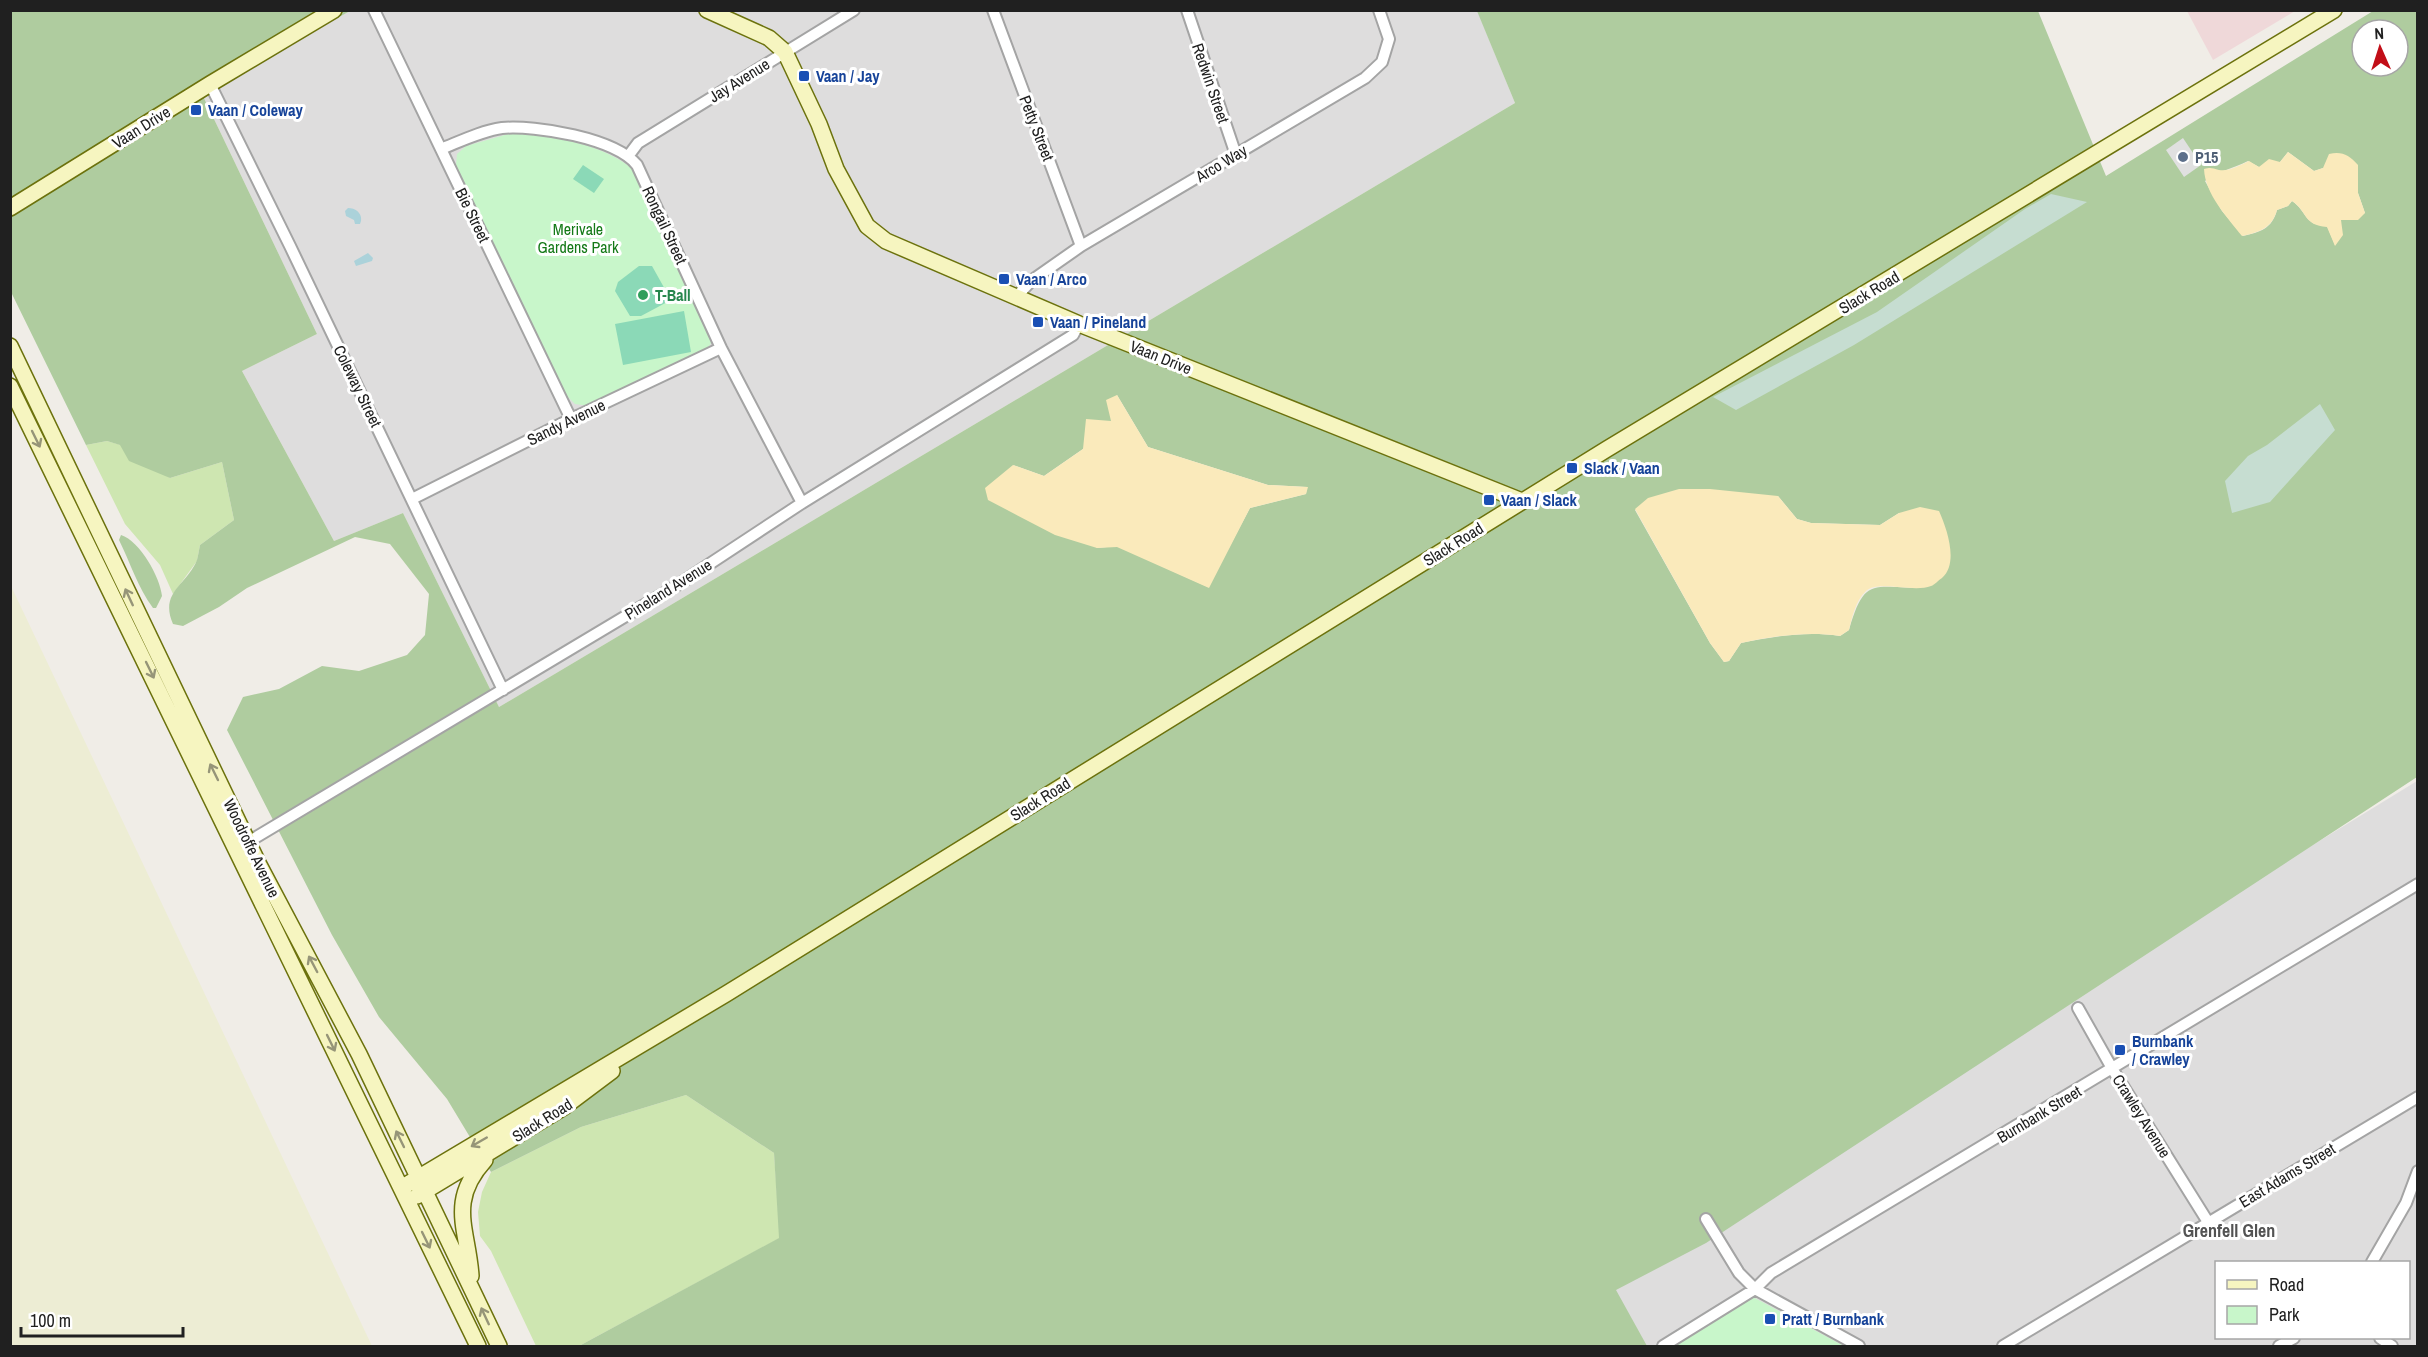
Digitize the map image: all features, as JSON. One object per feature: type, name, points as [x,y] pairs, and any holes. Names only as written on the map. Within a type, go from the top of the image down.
[{"type":"street","name":"Vaan Drive","points":[[10,208],[334,10]]},
{"type":"street","name":"Bie Street","points":[[374,10],[571,419]]},
{"type":"street","name":"Vaan Drive","points":[[707,10],[769,38],[785,52],[819,124],[836,169],[867,226],[886,241],[1079,324],[1522,501]]},
{"type":"street","name":"Jay Avenue","points":[[629,155],[638,143],[854,10]]},
{"type":"street","name":"Petty Street","points":[[993,10],[1081,246]]},
{"type":"street","name":"Redwin Street","points":[[1187,10],[1236,155]]},
{"type":"street","name":"Arco Way","points":[[1017,296],[1031,281],[1081,246],[1365,78],[1382,62],[1389,39],[1378,10]]},
{"type":"street","name":"Slack Road","points":[[404,1195],[669,1027],[1522,501],[2334,10]]},
{"type":"street","name":"Coleway Street","points":[[210,84],[503,690]]},
{"type":"street","points":[[441,149],[472,136],[500,129],[519,128],[544,130],[596,142],[629,155]]},
{"type":"street","name":"Rongail Street","points":[[629,155],[637,165],[721,348],[802,503]]},
{"type":"street","name":"Pineland Avenue","points":[[248,842],[676,586],[802,503],[1073,335],[1079,324]]},
{"type":"street","name":"Woodroffe Avenue","points":[[10,346],[248,842],[346,1028],[499,1347]]},
{"type":"street","name":"Sandy Avenue","points":[[412,498],[721,348]]},
{"type":"street","name":"Woodroffe Avenue","points":[[10,386],[478,1347]]},
{"type":"street","name":"Burnbank Street","points":[[1663,1347],[1755,1289],[1771,1273],[2113,1070],[2418,884]]},
{"type":"street","name":"Crawley Avenue","points":[[2078,1008],[2113,1070],[2208,1222]]},
{"type":"street","name":"Slack Road","points":[[422,1184],[495,1149],[564,1107],[669,1027]]},
{"type":"street","name":"East Adams Street","points":[[2002,1347],[2418,1097]]},
{"type":"street","points":[[470,1285],[470,1266],[462,1229],[462,1205],[469,1182],[495,1149]]},
{"type":"street","points":[[2373,1261],[2406,1203],[2418,1172]]},
{"type":"street","points":[[1706,1220],[1739,1273],[1755,1289],[1859,1347]]},
{"type":"street","points":[[2279,1347],[2292,1339]]},
{"type":"shaded area","points":[[1477,10],[1515,103],[499,707],[403,513],[334,541],[242,371],[317,334],[202,94],[350,11]]},
{"type":"shaded area","points":[[2187,11],[2295,11],[2213,60]]},
{"type":"shaded area","name":"P15","points":[[2183,138],[2201,165],[2184,177],[2166,150]]},
{"type":"shaded area","points":[[2417,781],[2417,1346],[1585,1346],[1608,1278]]},
{"type":"green space","points":[[11,11],[350,11],[202,94],[317,334],[242,371],[334,541],[403,513],[499,707],[1515,103],[1477,11],[2038,11],[2106,176],[2350,25],[2350,78],[2410,78],[2410,18],[2362,18],[2373,11],[2417,11],[2417,777],[1706,1243],[1616,1290],[1647,1346],[579,1346],[779,1238],[774,1153],[686,1095],[581,1127],[491,1172],[447,1099],[379,1017],[332,935],[227,730],[243,697],[279,689],[322,666],[359,671],[407,655],[425,635],[429,594],[390,544],[355,537],[247,588],[219,607],[183,626],[173,624],[169,604],[176,589],[193,569],[200,545],[234,520],[222,462],[170,478],[129,461],[120,445],[107,441],[86,445],[11,292]],"holes":[[[2288,152],[2314,171],[2323,168],[2358,171],[2358,193],[2365,213],[2341,220],[2335,245],[2327,226],[2310,221],[2292,201],[2288,206],[2277,210],[2269,226],[2243,236],[2222,211],[2205,181],[2248,161],[2259,167],[2280,162]],[[1117,395],[1148,447],[1268,485],[1307,487],[1306,494],[1250,508],[1208,587],[1117,546],[1097,548],[1013,465],[1044,476],[1083,449],[1111,421]],[[1778,496],[1797,519],[1811,523],[1880,525],[1899,513],[1919,588],[1880,587],[1872,589],[1860,601],[1849,630],[1840,636],[1790,635],[1741,643],[1729,661],[1724,662],[1710,643],[1635,510]]]},
{"type":"green space","name":"Merivale Gardens Park","points":[[512,133],[576,142],[620,160],[633,169],[710,336],[711,343],[707,349],[589,406],[575,404],[566,395],[456,165],[457,154],[466,146]]},
{"type":"green space","points":[[583,165],[604,179],[594,193],[573,179]]},
{"type":"green space","points":[[2051,194],[2087,202],[1854,345],[1736,410],[1713,397],[1877,312],[2025,209]]},
{"type":"green space","name":"T-Ball","points":[[639,266],[652,266],[671,300],[641,316],[630,316],[615,291],[618,282]]},
{"type":"green space","points":[[684,311],[691,352],[623,365],[615,324]]},
{"type":"green space","points":[[2320,404],[2335,430],[2270,502],[2232,513],[2225,481],[2248,456],[2267,445]]},
{"type":"green space","points":[[107,441],[121,445],[170,478],[222,462],[234,520],[200,545],[197,561],[173,594],[160,565],[125,524],[86,445]]},
{"type":"green space","points":[[121,535],[135,544],[153,570],[162,596],[156,608],[153,608],[139,583],[119,540]]},
{"type":"green space","points":[[11,586],[372,1346],[11,1346]]},
{"type":"green space","points":[[686,1095],[774,1153],[780,1238],[579,1346],[536,1346],[491,1251],[480,1236],[478,1212],[482,1192],[491,1172],[581,1127]]},
{"type":"green space","points":[[1751,1296],[1844,1346],[1670,1346]]},
{"type":"sand","points":[[2288,152],[2314,171],[2323,168],[2329,154],[2334,153],[2345,155],[2358,165],[2358,193],[2365,213],[2358,220],[2341,220],[2343,235],[2335,246],[2327,227],[2314,224],[2292,201],[2288,206],[2277,210],[2272,221],[2264,228],[2242,236],[2208,187],[2204,169],[2227,170],[2249,161],[2259,167],[2269,159],[2280,162]]},
{"type":"sand","points":[[1117,395],[1148,447],[1268,485],[1308,487],[1306,494],[1250,508],[1209,588],[1117,547],[1097,548],[1055,535],[988,500],[985,488],[1013,465],[1044,476],[1083,449],[1086,419],[1111,421],[1106,400]]},
{"type":"sand","points":[[1679,489],[1710,489],[1778,496],[1797,519],[1811,523],[1880,525],[1899,513],[1920,507],[1939,511],[1948,536],[1950,564],[1942,578],[1931,586],[1915,588],[1887,586],[1866,591],[1857,604],[1849,630],[1840,636],[1790,635],[1741,643],[1729,661],[1724,662],[1710,643],[1635,509],[1648,498]]},
{"type":"water","points":[[348,208],[359,213],[360,224],[355,224],[354,220],[346,216],[345,211]]},
{"type":"water","points":[[368,253],[373,258],[372,261],[356,266],[354,261]]},
{"type":"place","name":"Vaan / Jay","points":[[804,76]]},
{"type":"place","name":"Vaan / Coleway","points":[[196,110]]},
{"type":"place","name":"P15","points":[[2183,157]]},
{"type":"place","name":"Vaan / Arco","points":[[1004,279]]},
{"type":"place","name":"T-Ball","points":[[643,295]]},
{"type":"place","name":"Vaan / Pineland","points":[[1038,322]]},
{"type":"place","name":"Slack / Vaan","points":[[1572,468]]},
{"type":"place","name":"Vaan / Slack","points":[[1489,500]]},
{"type":"place","name":"Burnbank / Crawley","points":[[2120,1050]]},
{"type":"place","name":"Pratt / Burnbank","points":[[1770,1319]]},
{"type":"district","name":"Grenfell Glen","points":[[2229,1230]]}]
